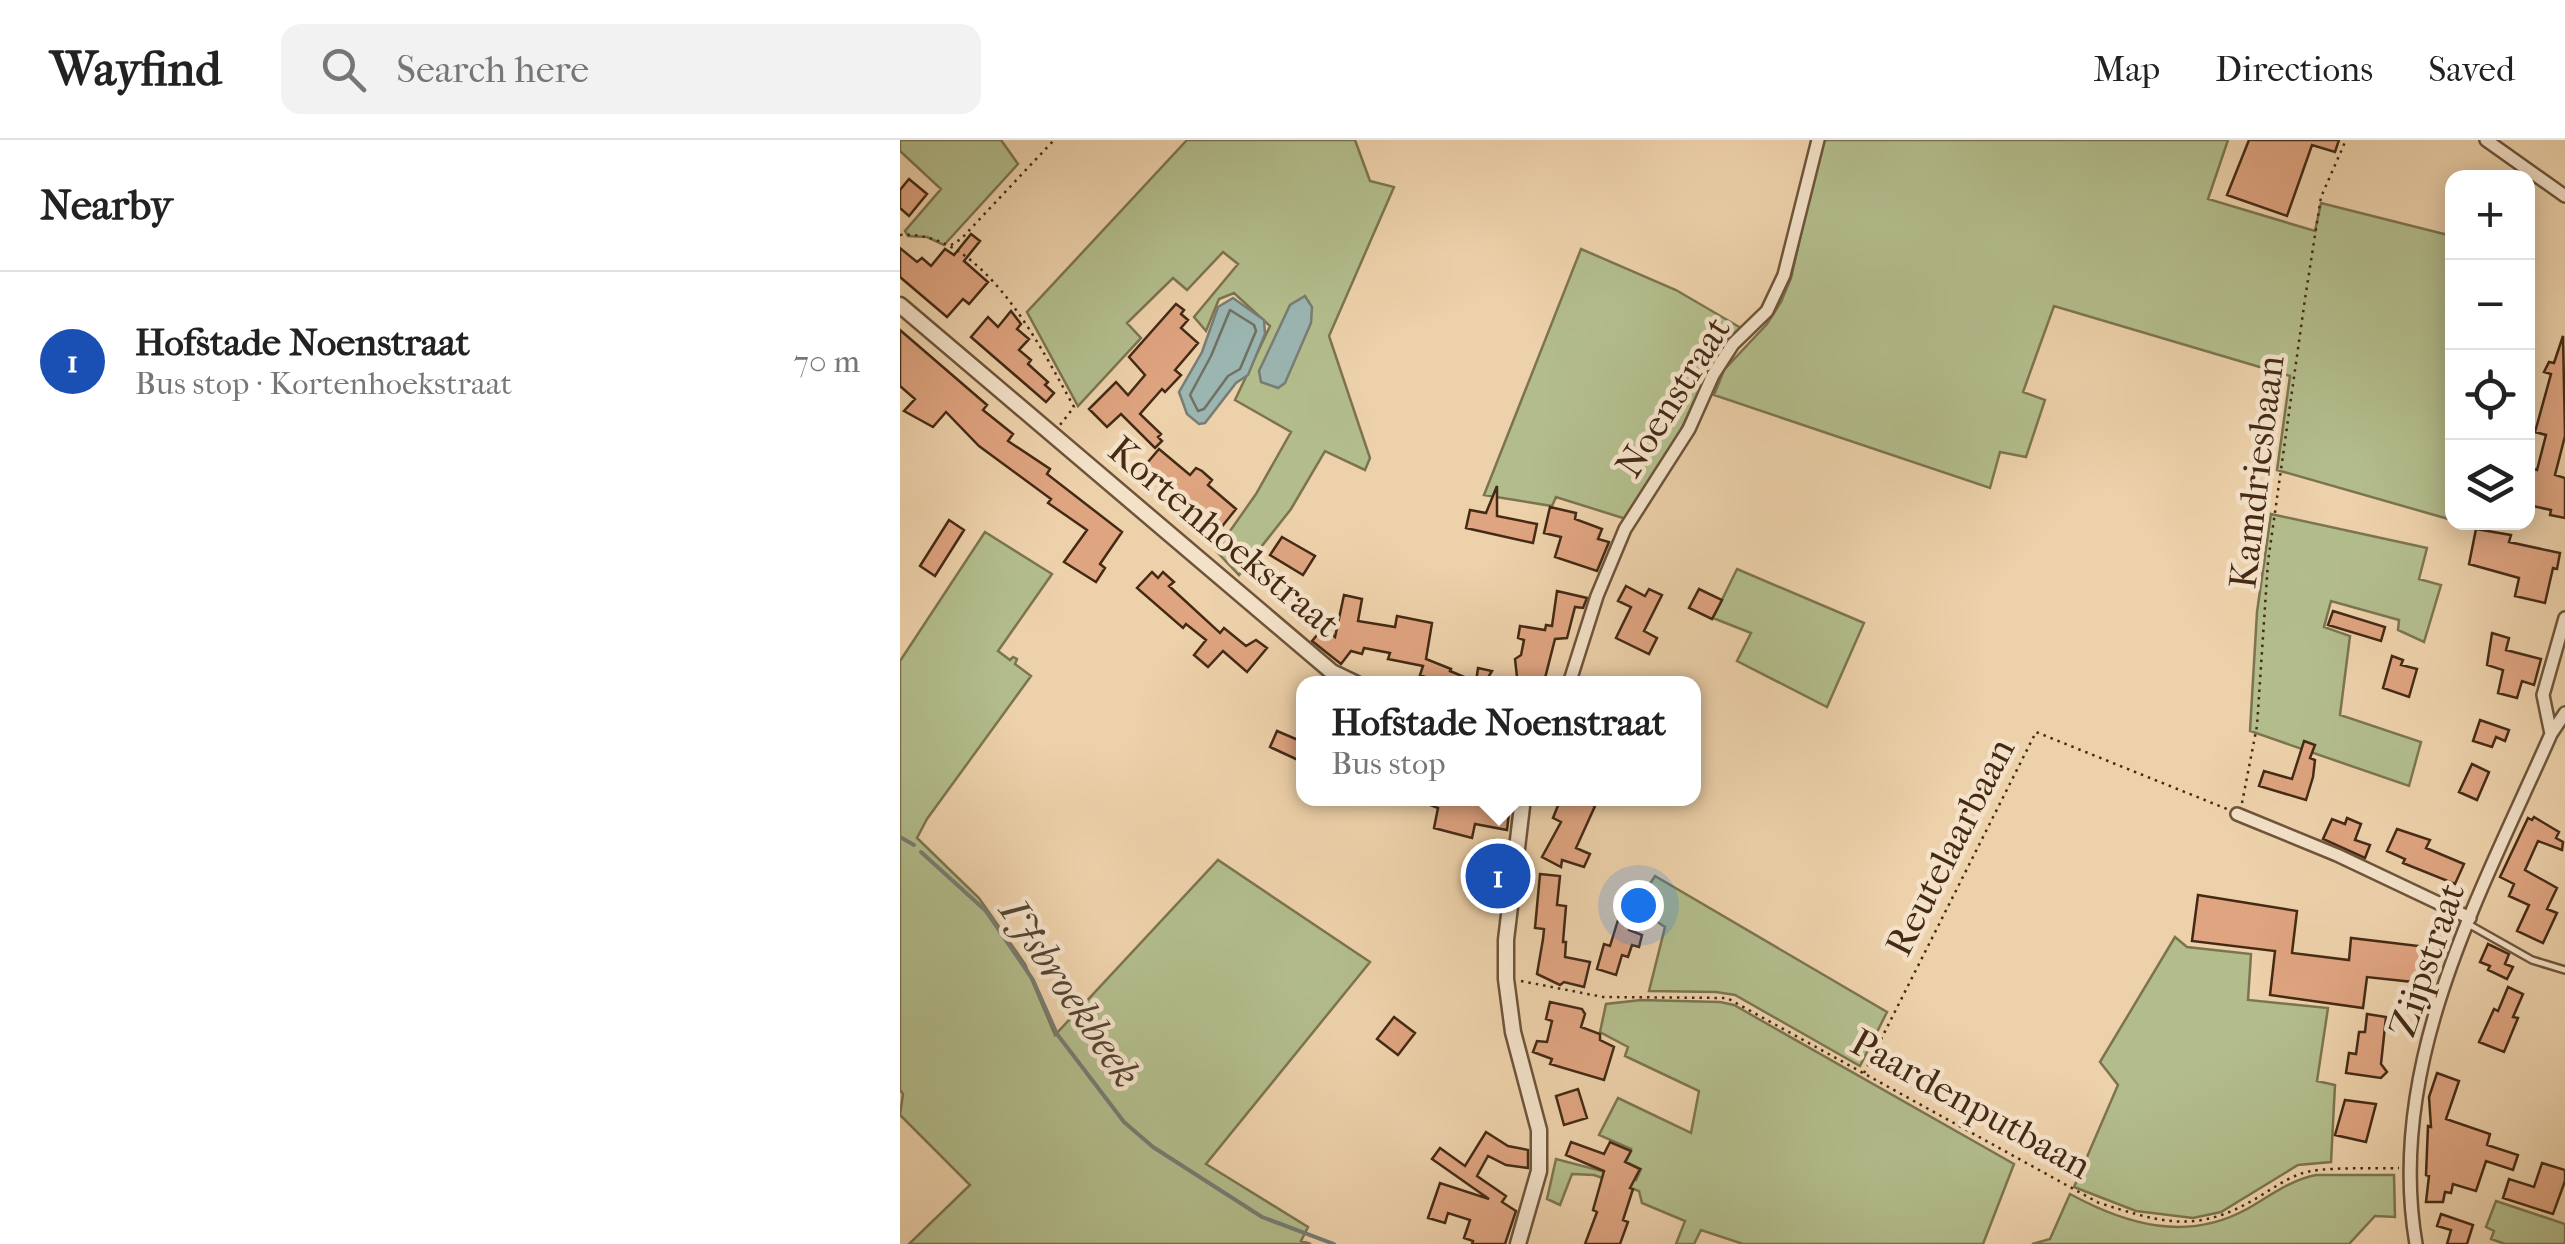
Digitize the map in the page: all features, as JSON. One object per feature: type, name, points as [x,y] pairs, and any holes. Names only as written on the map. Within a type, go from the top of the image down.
[{"type":"street","name":"Noenstraat","points":[[1572,676],[1625,529],[1689,429],[1713,375],[1733,344],[1767,312],[1784,275],[1818,140]]},
{"type":"street","points":[[2486,140],[2565,196]]},
{"type":"street","name":"Kortenhoekstraat","points":[[900,305],[1341,676]]},
{"type":"street","points":[[2551,734],[2543,695],[2565,618]]},
{"type":"street","name":"Zijpstraat","points":[[2416,1244],[2411,1168],[2413,1116],[2427,1043],[2449,964],[2551,734],[2565,712]]},
{"type":"street","points":[[1518,1244],[1540,1171],[1539,1130],[1513,1032],[1506,979],[1506,940],[1522,806]]},
{"type":"street","points":[[2238,814],[2337,855],[2468,920]]},
{"type":"lane","points":[[2468,920],[2532,960],[2565,970]]},
{"type":"path","points":[[950,245],[1054,140]]},
{"type":"path","name":"Kamdriesbaan","points":[[2238,814],[2251,770],[2257,726],[2268,562],[2304,298],[2322,197],[2346,140]]},
{"type":"path","name":"Kortenhoekstraat","points":[[900,234],[950,245],[984,273],[1014,307],[1074,407],[1053,434]]},
{"type":"path","name":"Reutelaarbaan","points":[[1864,1073],[2036,732],[2238,814]]},
{"type":"path","name":"Paardenputbaan","points":[[1506,979],[1603,997],[1727,998],[2098,1203],[2178,1224],[2208,1221],[2230,1213],[2302,1172],[2411,1168]]},
{"type":"green space","points":[[900,140],[1001,140],[1018,164],[944,245],[927,237],[908,236],[905,231],[941,189],[900,151]]},
{"type":"green space","points":[[1187,140],[1355,140],[1370,181],[1394,187],[1329,336],[1370,458],[1365,470],[1325,451],[1291,509],[1239,575],[1216,551],[1256,494],[1291,432],[1235,400],[1270,326],[1234,293],[1219,299],[1206,331],[1194,317],[1238,264],[1223,252],[1187,290],[1173,278],[1127,323],[1141,338],[1078,406],[1027,312]]},
{"type":"green space","points":[[1822,140],[2228,140],[2208,199],[2315,231],[2321,203],[2445,234],[2445,518],[2277,470],[2290,376],[2054,306],[2023,392],[2045,400],[2026,457],[2000,452],[1990,488],[1714,395],[1724,370],[1767,324],[1791,278]]},
{"type":"green space","points":[[1581,249],[1676,290],[1741,328],[1712,364],[1677,438],[1626,519],[1556,497],[1552,506],[1484,495]]},
{"type":"green space","points":[[2271,514],[2427,548],[2419,579],[2441,585],[2424,642],[2398,630],[2399,620],[2331,601],[2324,627],[2350,636],[2340,715],[2421,742],[2409,786],[2250,731],[2257,612]]},
{"type":"green space","points":[[985,532],[1052,574],[998,651],[1010,660],[1017,659],[1015,664],[1031,676],[917,838],[979,898],[1025,964],[1055,1035],[1218,860],[1370,962],[1206,1164],[1308,1227],[1301,1241],[1311,1244],[909,1244],[970,1185],[900,1115],[900,661]]},
{"type":"green space","points":[[1737,569],[1864,623],[1827,707],[1737,661],[1751,633],[1713,618]]},
{"type":"green space","points":[[1655,876],[1887,1012],[1860,1066],[1735,995],[1649,991],[1665,927],[1635,907]]},
{"type":"green space","points":[[2175,937],[2187,947],[2251,954],[2248,1000],[2328,1008],[2317,1081],[2335,1085],[2331,1162],[2298,1165],[2221,1212],[2193,1218],[2136,1211],[2074,1187],[2118,1085],[2100,1062]]},
{"type":"green space","points":[[1641,1000],[1734,1005],[2014,1164],[1983,1244],[1743,1244],[1701,1230],[1694,1244],[1676,1244],[1685,1221],[1642,1203],[1639,1191],[1594,1175],[1572,1174],[1560,1205],[1547,1199],[1556,1159],[1636,1180],[1641,1169],[1626,1162],[1631,1149],[1599,1135],[1618,1098],[1691,1133],[1699,1091],[1625,1056],[1628,1047],[1600,1032],[1606,1004]]},
{"type":"green space","points":[[2316,1175],[2394,1175],[2395,1217],[2375,1216],[2349,1244],[2032,1244],[2050,1239],[2070,1194],[2135,1221],[2180,1227],[2225,1219]]},
{"type":"green space","points":[[2496,1201],[2565,1224],[2565,1244],[2505,1244],[2491,1239],[2494,1231],[2486,1227]]},
{"type":"water","points":[[1305,296],[1312,307],[1311,323],[1285,383],[1278,388],[1261,382],[1259,371],[1290,305]]},
{"type":"water","points":[[1233,298],[1264,320],[1265,334],[1248,375],[1236,383],[1205,423],[1199,424],[1187,414],[1179,392],[1202,352],[1218,307]]},
{"type":"building","points":[[2249,140],[2339,140],[2335,152],[2312,145],[2287,216],[2227,195]]},
{"type":"building","points":[[909,179],[927,194],[909,216],[900,208],[900,190]]},
{"type":"building","points":[[971,234],[980,241],[964,261],[988,282],[969,304],[963,299],[947,317],[900,277],[900,248],[917,262],[922,258],[931,266],[945,249],[954,255]]},
{"type":"building","points":[[1176,304],[1188,320],[1181,328],[1198,343],[1175,370],[1181,375],[1140,414],[1161,434],[1158,437],[1162,441],[1155,448],[1121,414],[1107,427],[1089,409],[1116,382],[1128,395],[1145,375],[1129,357]]},
{"type":"building","points":[[1011,311],[1021,324],[1017,329],[1029,339],[1019,350],[1054,393],[1046,402],[971,337],[988,317],[998,327]]},
{"type":"building","points":[[900,330],[987,405],[983,410],[1013,434],[1008,441],[1050,469],[1047,474],[1122,532],[1100,564],[1105,568],[1096,582],[1064,562],[1087,530],[979,446],[946,412],[933,427],[904,411],[915,399],[900,386]]},
{"type":"building","points":[[2563,336],[2565,436],[2555,475],[2565,478],[2565,518],[2535,507],[2535,469],[2546,435],[2535,432],[2551,374],[2544,372],[2549,362],[2554,363]]},
{"type":"building","points":[[1159,449],[1190,475],[1196,468],[1202,471],[1212,480],[1208,485],[1236,509],[1220,529],[1162,477],[1158,483],[1142,469]]},
{"type":"building","points":[[1497,486],[1497,516],[1537,524],[1533,543],[1466,528],[1470,510],[1486,513]]},
{"type":"building","points":[[1550,507],[1576,513],[1575,519],[1602,529],[1598,539],[1609,542],[1597,571],[1555,557],[1561,537],[1544,533]]},
{"type":"building","points":[[949,520],[964,530],[935,576],[920,566]]},
{"type":"building","points":[[2476,530],[2511,535],[2509,542],[2560,553],[2545,603],[2515,596],[2519,578],[2469,564]]},
{"type":"building","points":[[1282,537],[1315,556],[1303,575],[1270,555]]},
{"type":"building","points":[[1152,572],[1158,578],[1163,572],[1174,582],[1169,586],[1220,633],[1224,628],[1246,646],[1256,640],[1267,648],[1247,672],[1223,651],[1208,667],[1194,655],[1206,640],[1186,624],[1183,628],[1137,588]]},
{"type":"building","points":[[1626,586],[1645,596],[1649,589],[1662,595],[1644,631],[1657,638],[1649,654],[1616,638],[1631,607],[1618,601]]},
{"type":"building","points":[[1699,589],[1722,600],[1712,619],[1689,608]]},
{"type":"building","points":[[1557,591],[1587,598],[1583,608],[1575,607],[1567,638],[1555,639],[1546,676],[1517,676],[1515,659],[1521,655],[1524,640],[1518,638],[1520,626],[1545,630],[1546,625],[1552,626]]},
{"type":"building","points":[[1344,595],[1362,599],[1358,621],[1395,627],[1397,616],[1432,623],[1426,659],[1462,676],[1422,676],[1423,666],[1388,659],[1390,653],[1364,648],[1362,654],[1351,651],[1341,664],[1312,641],[1323,628],[1335,637]]},
{"type":"building","points":[[2333,611],[2385,627],[2381,641],[2328,625]]},
{"type":"building","points":[[2492,633],[2509,638],[2506,650],[2541,659],[2534,685],[2522,681],[2517,698],[2498,693],[2503,670],[2487,665]]},
{"type":"building","points":[[2392,656],[2403,660],[2401,665],[2417,669],[2409,697],[2383,688]]},
{"type":"building","points":[[1478,668],[1492,671],[1489,676],[1477,676]]},
{"type":"building","points":[[2480,720],[2509,730],[2505,741],[2496,737],[2492,747],[2473,741]]},
{"type":"building","points":[[1277,731],[1296,739],[1296,759],[1270,747]]},
{"type":"building","points":[[2304,741],[2315,745],[2310,758],[2315,760],[2313,777],[2306,800],[2259,786],[2264,771],[2292,779]]},
{"type":"building","points":[[2472,764],[2489,772],[2477,800],[2459,792]]},
{"type":"building","points":[[1433,806],[1510,806],[1507,830],[1475,824],[1472,838],[1434,828],[1438,808]]},
{"type":"building","points":[[1558,806],[1595,806],[1576,848],[1590,854],[1584,867],[1562,860],[1561,867],[1542,857],[1561,822],[1553,818]]},
{"type":"building","points":[[2534,817],[2559,832],[2556,838],[2563,842],[2562,850],[2538,841],[2525,870],[2557,888],[2547,909],[2557,913],[2543,943],[2517,931],[2529,905],[2509,896],[2514,884],[2500,877],[2528,818]]},
{"type":"building","points":[[2347,818],[2361,824],[2355,840],[2370,845],[2365,858],[2323,839],[2332,819],[2345,824]]},
{"type":"building","points":[[2397,829],[2430,840],[2426,848],[2464,864],[2455,884],[2403,863],[2405,859],[2387,851]]},
{"type":"building","points":[[1540,874],[1560,876],[1557,905],[1566,906],[1565,957],[1590,962],[1584,987],[1564,982],[1560,985],[1537,974],[1544,929],[1535,928]]},
{"type":"building","points":[[2198,895],[2297,911],[2292,953],[2349,960],[2351,938],[2427,947],[2423,983],[2367,977],[2363,1008],[2270,995],[2275,951],[2192,941]]},
{"type":"building","points":[[1618,920],[1631,921],[1629,930],[1642,935],[1639,947],[1632,945],[1628,957],[1622,955],[1616,975],[1597,969],[1604,944],[1610,946]]},
{"type":"building","points":[[2488,944],[2509,954],[2505,964],[2513,967],[2507,979],[2480,962]]},
{"type":"building","points":[[2508,987],[2523,994],[2504,1052],[2479,1042]]},
{"type":"building","points":[[1550,1002],[1582,1009],[1585,1014],[1581,1027],[1600,1034],[1600,1040],[1614,1047],[1604,1080],[1550,1064],[1552,1059],[1533,1052],[1537,1041],[1547,1042],[1552,1021],[1546,1019]]},
{"type":"building","points":[[2367,1014],[2386,1017],[2381,1064],[2387,1072],[2381,1078],[2346,1073],[2349,1053],[2356,1054],[2359,1032],[2365,1032]]},
{"type":"building","points":[[1394,1017],[1415,1033],[1398,1055],[1377,1039]]},
{"type":"building","points":[[2437,1073],[2459,1081],[2446,1119],[2490,1134],[2487,1145],[2518,1155],[2513,1170],[2486,1161],[2476,1191],[2453,1184],[2451,1193],[2445,1192],[2443,1202],[2426,1202],[2429,1097]]},
{"type":"building","points":[[1578,1089],[1587,1118],[1564,1125],[1556,1096]]},
{"type":"building","points":[[2345,1100],[2376,1104],[2366,1142],[2335,1135]]},
{"type":"building","points":[[1486,1132],[1508,1146],[1528,1150],[1528,1168],[1506,1165],[1488,1156],[1477,1176],[1506,1196],[1502,1202],[1516,1211],[1505,1244],[1472,1244],[1464,1238],[1470,1220],[1448,1213],[1445,1223],[1428,1218],[1440,1183],[1489,1199],[1432,1159],[1440,1148],[1465,1166]]},
{"type":"building","points":[[1571,1142],[1604,1154],[1610,1142],[1631,1151],[1625,1162],[1640,1169],[1630,1188],[1633,1189],[1623,1220],[1628,1222],[1620,1244],[1585,1244],[1597,1212],[1593,1210],[1604,1171],[1566,1155]]},
{"type":"building","points":[[2542,1163],[2565,1170],[2553,1214],[2503,1198],[2509,1179],[2534,1187]]},
{"type":"building","points":[[2441,1214],[2473,1225],[2467,1244],[2447,1244],[2451,1230],[2437,1226]]},
{"type":"waterway","name":"IJsbroekbeek","points":[[900,837],[914,845]]},
{"type":"waterway","name":"IJsbroekbeek","points":[[921,852],[986,911],[1033,980],[1057,1034],[1124,1122],[1153,1147],[1262,1217],[1334,1244]]},
{"type":"place","name":"Hofstade Noenstraat","points":[[1498,876]]}]
